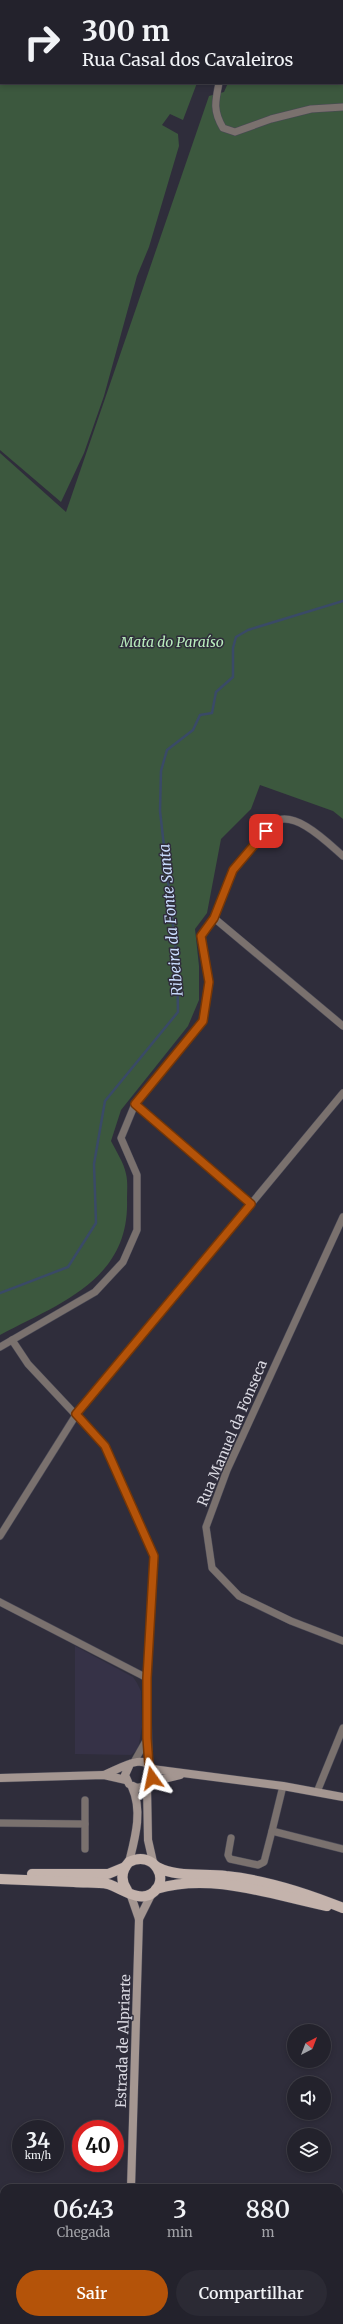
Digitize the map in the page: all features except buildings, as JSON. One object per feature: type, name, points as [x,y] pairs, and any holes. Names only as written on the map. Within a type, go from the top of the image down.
[{"type":"main road","points":[[0,1874],[108,1874],[142,1858],[170,1872],[225,1876],[259,1881],[315,1896],[343,1909]]},
{"type":"main road","points":[[127,1865],[122,1880],[128,1892]]},
{"type":"main road","points":[[154,1891],[160,1878],[155,1865]]},
{"type":"main road","points":[[0,1879],[106,1884],[139,1897],[181,1883],[229,1885],[343,1909]]},
{"type":"street","points":[[219,84],[215,101],[216,116],[223,128],[235,132],[271,119],[312,109],[343,107]]},
{"type":"street","points":[[0,1347],[95,1292],[123,1262],[137,1230],[137,1175],[121,1138],[135,1104],[203,1021],[209,982],[201,936],[214,918],[233,870],[266,831],[280,819],[304,824],[343,856]]},
{"type":"street","points":[[214,918],[343,1026]]},
{"type":"street","points":[[0,1536],[76,1414],[343,1093]]},
{"type":"street","points":[[135,1104],[251,1204]]},
{"type":"street","name":"Rua Manuel da Fonseca","points":[[343,1217],[227,1470],[206,1527],[212,1568],[239,1596],[291,1621],[343,1641]]},
{"type":"street","points":[[12,1340],[28,1364],[105,1446],[154,1556],[147,1678],[147,1738],[150,1767],[148,1840],[155,1865]]},
{"type":"street","points":[[0,1602],[147,1678]]},
{"type":"street","points":[[317,1792],[343,1728]]},
{"type":"street","points":[[127,1865],[137,1815],[136,1794],[129,1783],[126,1769],[132,1763],[147,1738]]},
{"type":"street","points":[[104,1775],[132,1763],[142,1761],[150,1767],[283,1786],[343,1797]]},
{"type":"street","points":[[0,1778],[104,1775],[129,1783],[137,1788],[189,1773]]},
{"type":"street","points":[[231,1838],[228,1855],[230,1859],[258,1865],[264,1862],[283,1786]]},
{"type":"street","points":[[85,1800],[85,1849]]},
{"type":"street","points":[[0,1823],[85,1824]]},
{"type":"street","points":[[272,1831],[343,1849]]},
{"type":"street","name":"Estrada de Alpriarte","points":[[139,1919],[154,1891]]},
{"type":"street","name":"Estrada de Alpriarte","points":[[128,1892],[139,1919],[131,2184]]},
{"type":"shaded area","points":[[75,1646],[133,1677],[137,1683],[141,1691],[142,1727],[138,1749],[131,1755],[75,1754]]},
{"type":"green space","points":[[0,84],[197,84],[183,120],[170,114],[162,125],[178,134],[179,146],[149,247],[137,276],[104,396],[84,453],[61,502],[0,450]]},
{"type":"green space","name":"Mata do Paraíso","points":[[228,84],[343,84],[343,819],[333,811],[260,785],[251,809],[221,839],[207,913],[195,929],[199,966],[199,1000],[188,1026],[121,1110],[111,1141],[124,1166],[127,1183],[125,1227],[117,1250],[104,1269],[87,1285],[46,1312],[0,1335],[0,453],[66,512],[209,96],[224,92]]},
{"type":"waterway","name":"Ribeira da Fonte Santa","points":[[0,1293],[68,1267],[96,1223],[94,1164],[105,1101],[178,1012],[177,961],[160,811],[161,771],[167,750],[193,730],[200,715],[212,713],[216,692],[233,677],[233,648],[236,637],[248,630],[343,601]]},
{"type":"route","points":[[152,1778],[153,1773],[149,1765],[147,1738],[147,1678],[154,1556],[105,1446],[76,1414],[251,1204],[135,1104],[203,1021],[209,982],[201,936],[214,918],[233,870],[266,831]]}]
